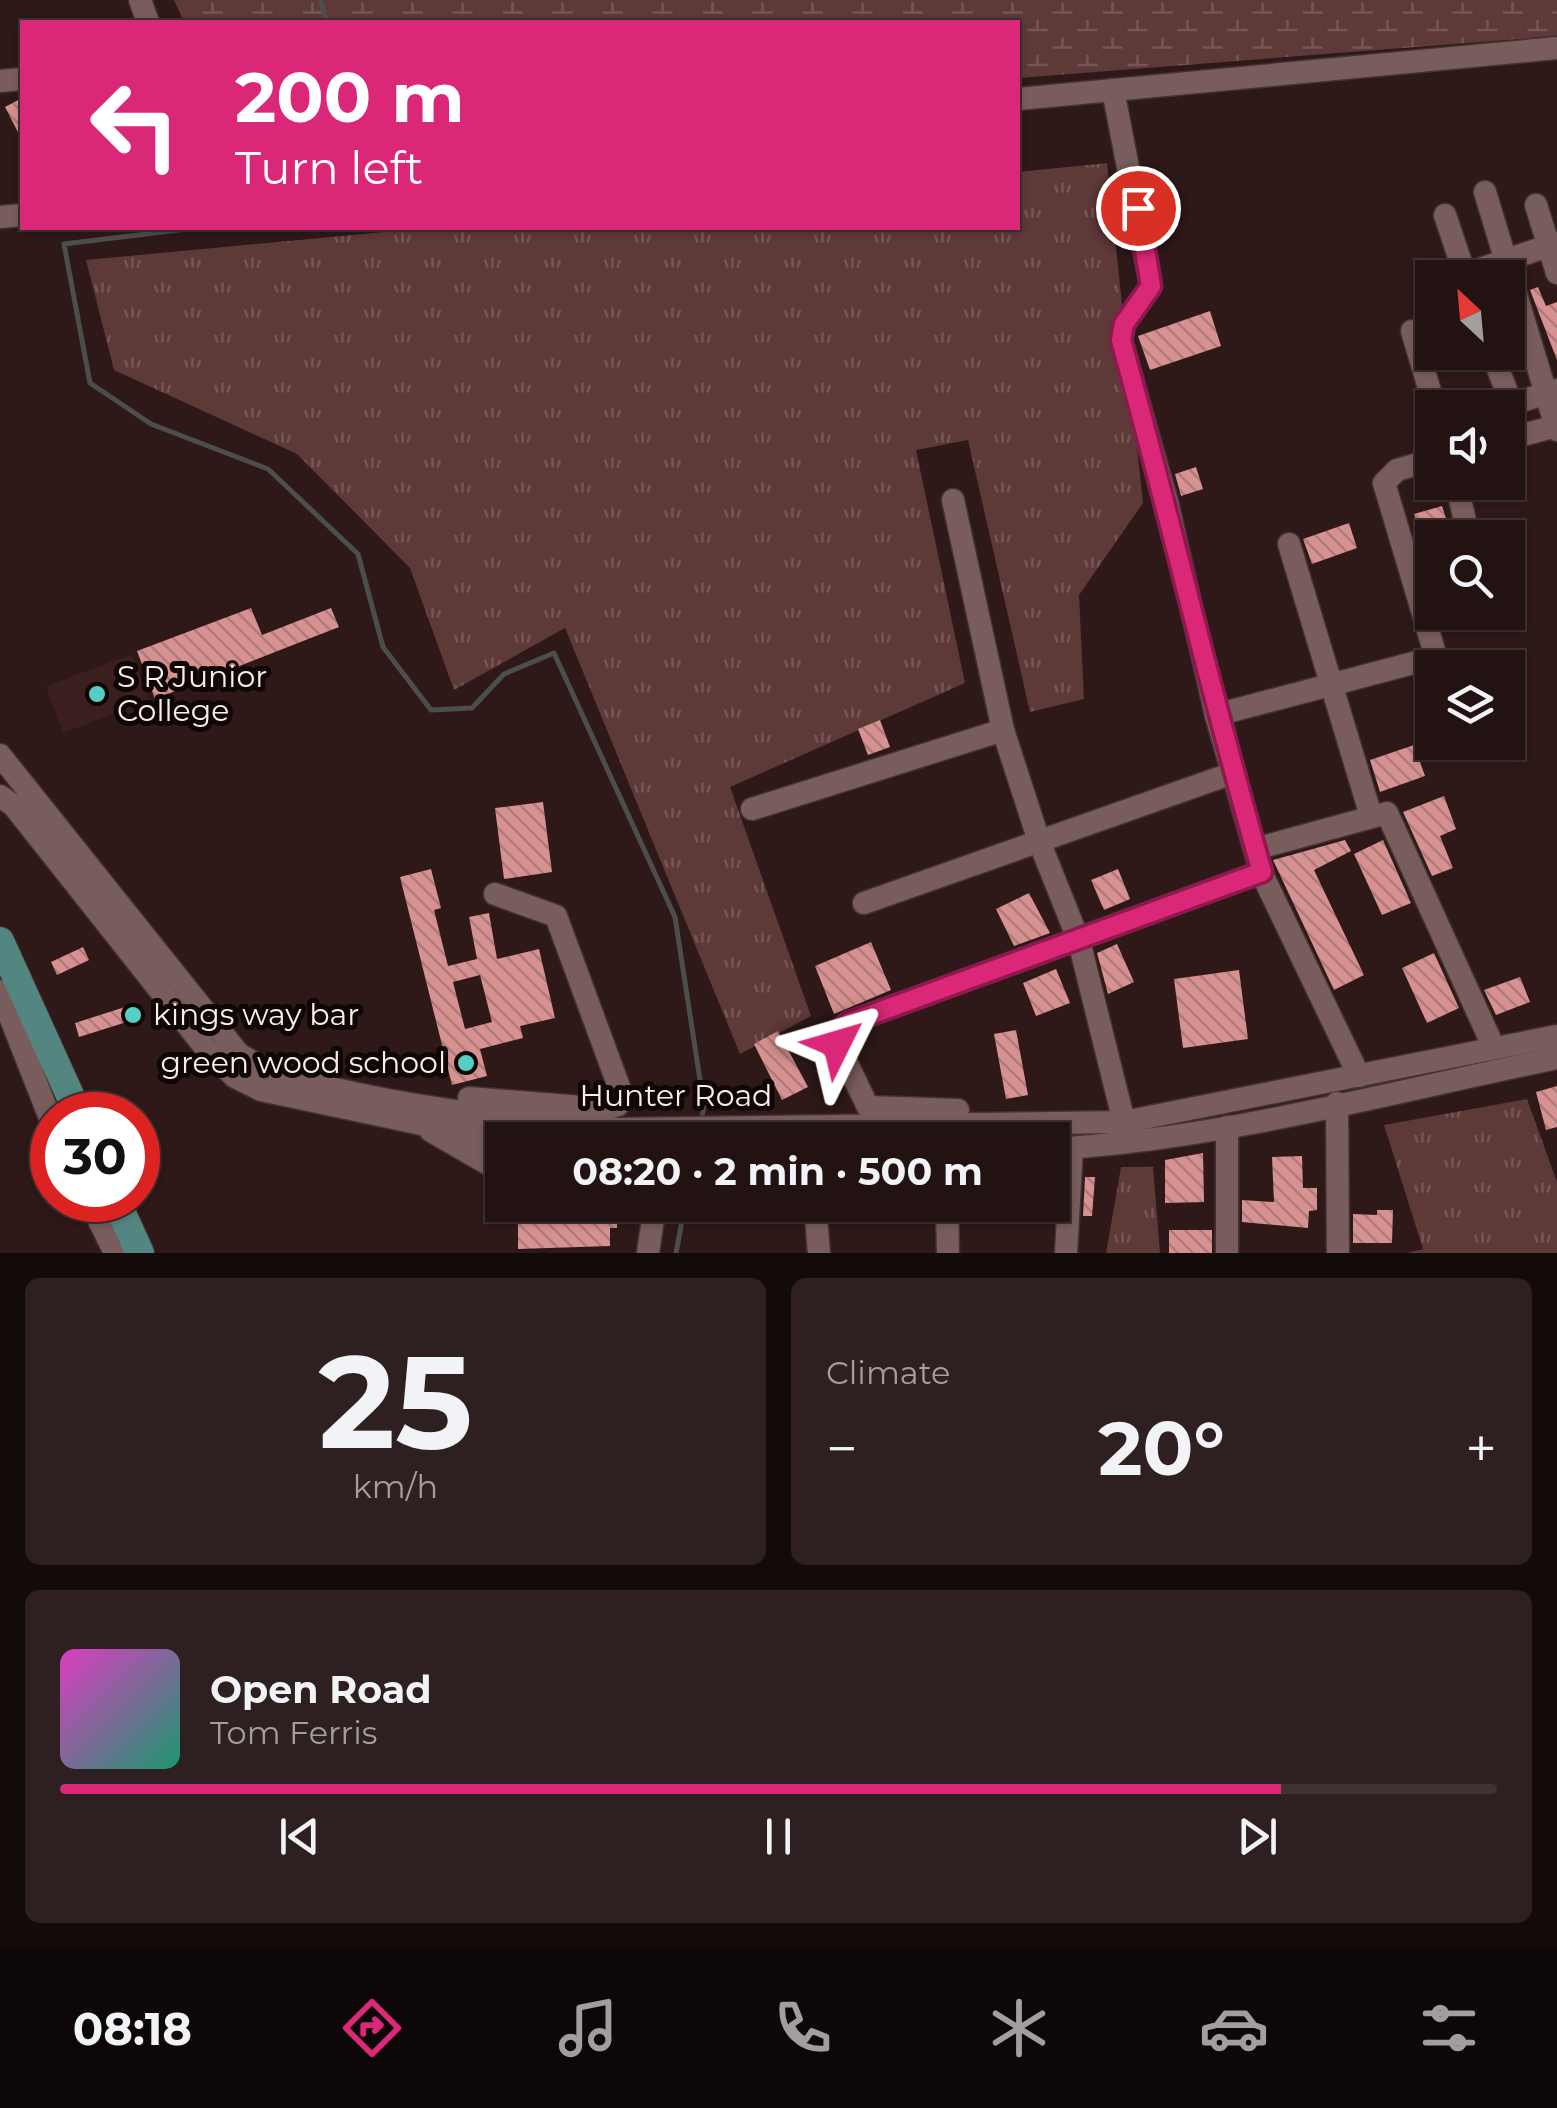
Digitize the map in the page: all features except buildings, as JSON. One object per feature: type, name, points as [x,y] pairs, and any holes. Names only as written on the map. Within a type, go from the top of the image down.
[{"type":"main road","points":[[0,942],[69,1092]]},
{"type":"main road","points":[[126,1222],[140,1253]]},
{"type":"street","points":[[1020,99],[1557,48]]},
{"type":"street","points":[[1114,90],[1151,286],[1124,324],[1121,340],[1167,502],[1216,715],[1258,860],[1359,1076]]},
{"type":"street","points":[[1484,192],[1506,260],[1553,245]]},
{"type":"street","points":[[1536,205],[1553,245],[1557,273]]},
{"type":"street","points":[[1445,214],[1461,260]]},
{"type":"street","points":[[1525,315],[1552,392],[1556,428],[1525,435]]},
{"type":"street","points":[[1412,331],[1430,390]]},
{"type":"street","points":[[1498,370],[1508,401],[1552,392]]},
{"type":"street","points":[[1415,465],[1396,470],[1386,476],[1384,483],[1433,650]]},
{"type":"street","points":[[953,500],[1003,730],[1079,940],[1124,1122]]},
{"type":"street","points":[[1289,544],[1371,816]]},
{"type":"street","points":[[1216,715],[1415,667]]},
{"type":"street","points":[[752,809],[1003,730]]},
{"type":"street","name":"Hunter Road","points":[[0,755],[238,1053],[252,1063],[291,1077],[485,1135]]},
{"type":"street","points":[[864,903],[1233,773]]},
{"type":"street","name":"Hunter Road","points":[[0,796],[13,805],[208,1051],[235,1077],[301,1101],[522,1122]]},
{"type":"street","points":[[1042,1122],[1001,1112],[868,1108],[837,1036],[848,1023],[1079,940],[1258,860],[1387,813],[1494,1048]]},
{"type":"street","points":[[427,1115],[477,1098],[604,1109],[622,1101],[556,916],[495,894]]},
{"type":"street","points":[[0,991],[40,1092]]},
{"type":"street","name":"Hunter Road","points":[[1070,1123],[1124,1122],[1557,1036]]},
{"type":"street","points":[[1070,1148],[1132,1144],[1227,1127],[1557,1058]]},
{"type":"street","points":[[1336,1103],[1338,1253]]},
{"type":"street","points":[[427,1115],[485,1159]]},
{"type":"street","points":[[1227,1127],[1227,1253]]},
{"type":"street","points":[[100,1222],[116,1253]]},
{"type":"street","points":[[648,1253],[652,1222]]},
{"type":"street","points":[[816,1222],[819,1253]]},
{"type":"street","points":[[947,1222],[948,1253]]},
{"type":"street","points":[[1064,1222],[1066,1253]]},
{"type":"shaded area","name":"S R Junior College","points":[[132,654],[149,701],[63,733],[46,686]]},
{"type":"green space","points":[[174,0],[1557,0],[1557,36],[1020,78],[1020,20],[183,20]]},
{"type":"green space","points":[[1107,163],[1143,503],[1079,595],[1084,699],[1030,712],[968,440],[916,450],[965,683],[730,787],[811,1016],[740,1054],[565,628],[454,690],[410,568],[297,454],[114,370],[86,260],[406,230],[1020,230],[1020,172]]},
{"type":"green space","points":[[1527,1099],[1557,1182],[1557,1253],[1407,1253],[1423,1249],[1384,1125]]},
{"type":"green space","points":[[1121,1167],[1153,1167],[1160,1253],[1106,1253]]},
{"type":"waterway","points":[[320,0],[326,20]]},
{"type":"waterway","points":[[179,230],[64,244],[90,383],[151,424],[268,469],[358,554],[383,647],[431,710],[472,708],[504,674],[554,653],[675,917],[704,1106],[701,1122]]},
{"type":"waterway","points":[[676,1253],[682,1222]]},
{"type":"place","name":"S R Junior College","points":[[97,694]]},
{"type":"place","name":"kings way bar","points":[[133,1015]]},
{"type":"place","name":"green wood school","points":[[466,1063]]},
{"type":"route","points":[[837,1044],[840,1030],[848,1023],[1262,872],[1216,715],[1167,502],[1121,340],[1124,324],[1151,286],[1138,208]]}]
